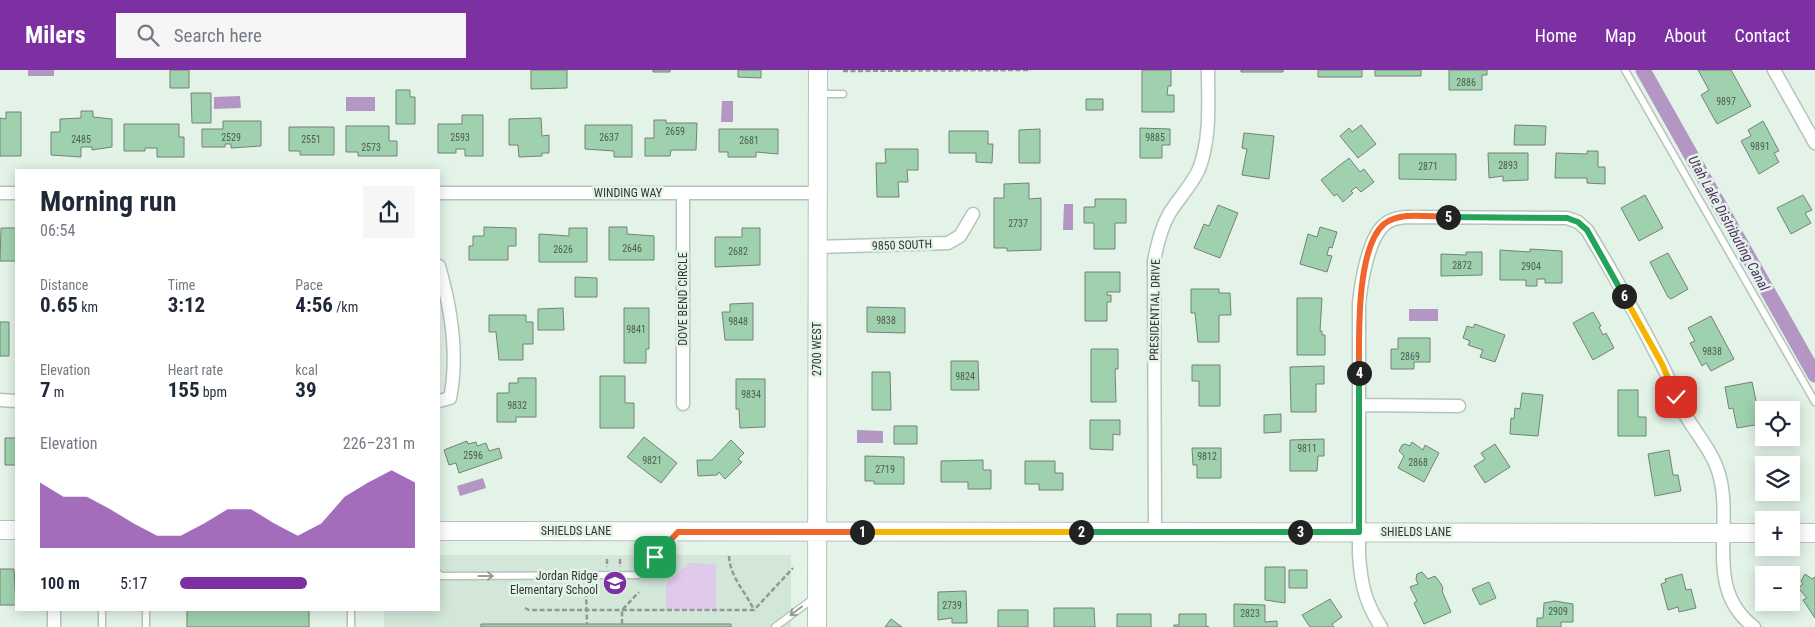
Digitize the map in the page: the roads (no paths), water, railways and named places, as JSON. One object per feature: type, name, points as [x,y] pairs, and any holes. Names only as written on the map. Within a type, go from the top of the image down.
[{"type":"main road","name":"2700 WEST","points":[[817,627],[818,70]]},
{"type":"main road","points":[[0,530],[15,530]]},
{"type":"main road","name":"SHIELDS LANE","points":[[440,531],[1755,533]]},
{"type":"main road","points":[[1800,533],[1815,533]]},
{"type":"street","name":"PRESIDENTIAL DRIVE","points":[[1155,532],[1154,261],[1162,230],[1168,216],[1198,171],[1204,153],[1207,134],[1208,70]]},
{"type":"street","points":[[1774,70],[1815,143]]},
{"type":"street","points":[[0,193],[15,193]]},
{"type":"street","name":"WINDING WAY","points":[[440,193],[818,193]]},
{"type":"street","name":"DOVE BEND CIRCLE","points":[[683,193],[683,404]]},
{"type":"street","name":"9850 SOUTH","points":[[818,248],[948,243],[960,236],[973,214]]},
{"type":"street","points":[[1381,627],[1368,606],[1361,580],[1359,532],[1360,291],[1372,245],[1384,224],[1396,218],[1555,217],[1578,222],[1587,230],[1662,364],[1685,414],[1714,461],[1722,489],[1723,574],[1728,593],[1738,610],[1754,627]]},
{"type":"street","points":[[440,270],[451,313],[454,382],[450,398],[440,401]]},
{"type":"street","points":[[0,400],[15,401]]},
{"type":"street","points":[[1359,405],[1459,406]]},
{"type":"street","points":[[54,611],[54,627]]},
{"type":"lane","points":[[1625,70],[1815,402]]},
{"type":"lane","points":[[818,94],[843,94]]},
{"type":"lane","points":[[440,575],[638,575],[678,532]]},
{"type":"lane","points":[[775,627],[817,596]]},
{"type":"lane","points":[[102,611],[102,627]]},
{"type":"lane","points":[[146,611],[146,627]]},
{"type":"lane","points":[[350,627],[351,611]]},
{"type":"waterway","name":"Utah Lake Distributing Canal","points":[[1643,70],[1815,375]]},
{"type":"place","name":"Jordan Ridge Elementary School","points":[[615,583]]}]
